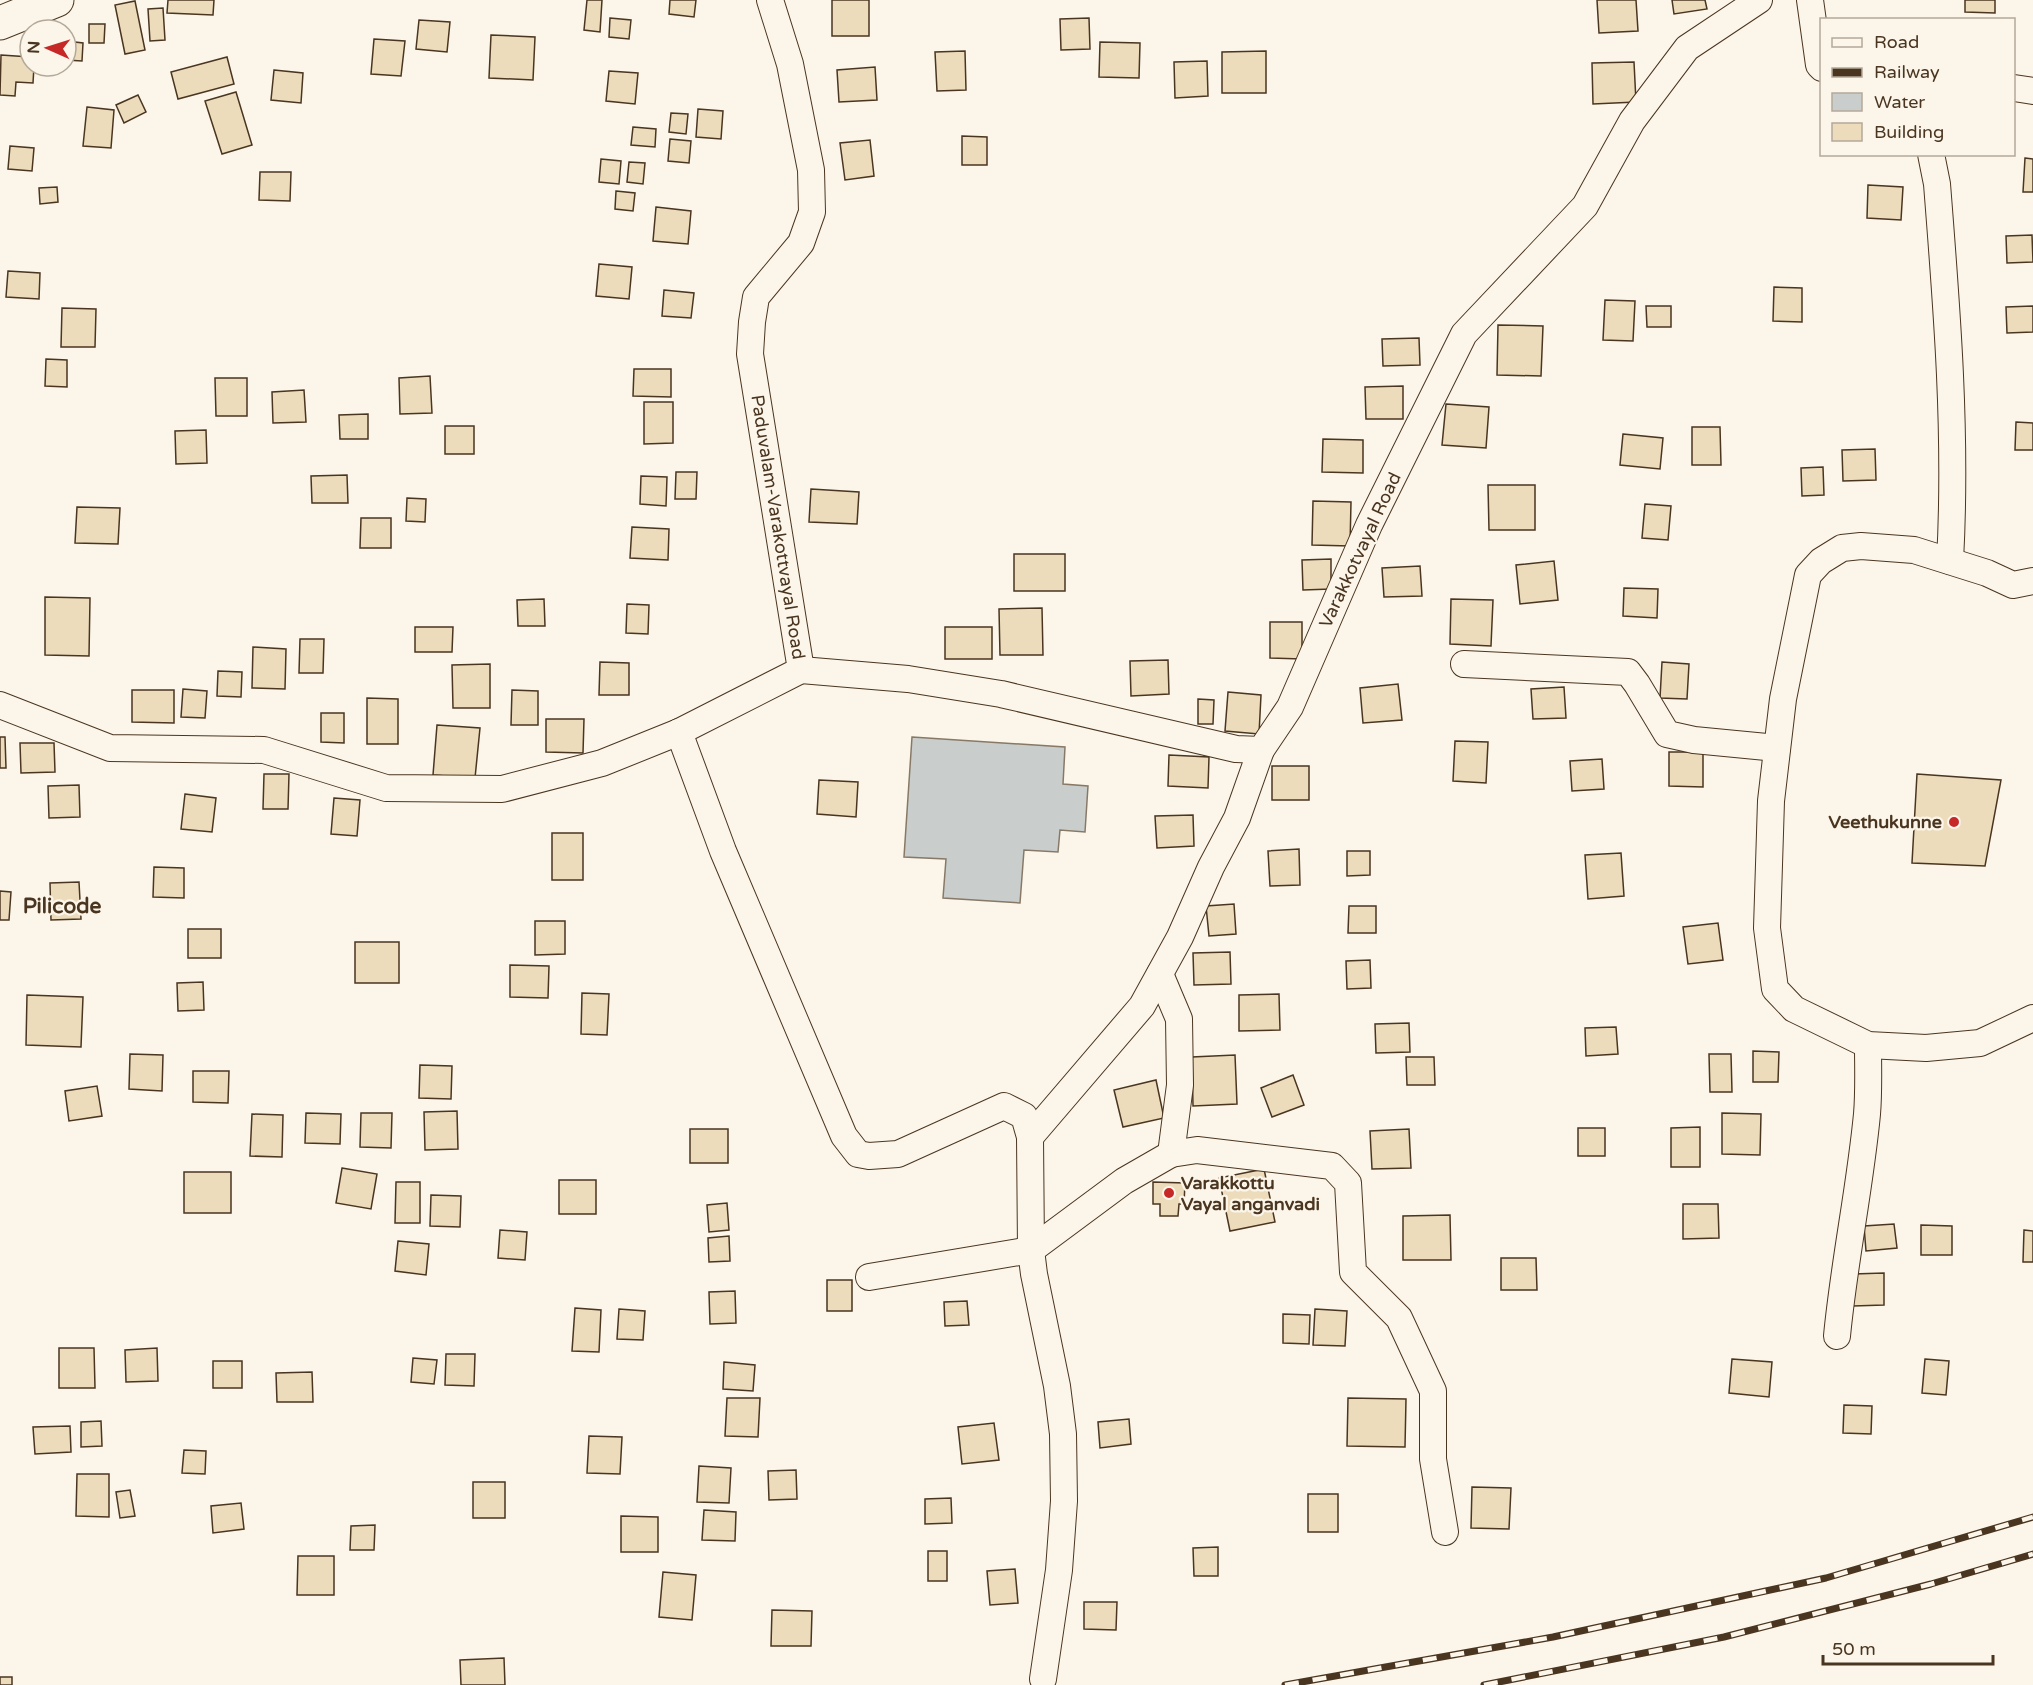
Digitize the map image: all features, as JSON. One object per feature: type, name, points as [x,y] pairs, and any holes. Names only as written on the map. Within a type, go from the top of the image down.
[{"type":"highway","points":[[0,22],[57,0]]},
{"type":"street","name":"Paduvalam-Varakottvayal Road","points":[[0,705],[110,748],[264,750],[386,788],[502,789],[602,763],[679,732],[801,670],[776,501],[750,354],[756,297],[801,243],[812,212],[811,170],[790,64],[770,0]]},
{"type":"street","name":"Varakkotvayal Road","points":[[1030,1137],[1142,1006],[1180,937],[1211,867],[1238,818],[1261,750],[1290,707],[1369,525],[1464,334],[1585,206],[1632,121],[1687,48],[1759,0]]},
{"type":"street","points":[[1810,0],[1820,66]]},
{"type":"street","points":[[2015,88],[2033,91]]},
{"type":"street","points":[[1931,156],[1938,184],[1951,386],[1953,512],[1950,561]]},
{"type":"street","points":[[2033,581],[2013,585],[1914,550],[1862,546],[1842,548],[1821,561],[1808,575],[1783,699],[1777,748],[1771,801],[1767,928],[1775,989],[1794,1009],[1868,1045],[1926,1048],[1980,1043],[2033,1018]]},
{"type":"street","points":[[1464,664],[1628,672],[1667,734],[1694,740],[1777,748]]},
{"type":"street","points":[[801,670],[909,679],[1001,694],[1236,749],[1261,750]]},
{"type":"street","points":[[679,732],[732,873],[844,1136],[858,1154],[869,1156],[898,1154],[1004,1106],[1024,1116],[1030,1137],[1031,1250],[1057,1386],[1063,1434],[1064,1501],[1059,1570],[1043,1679]]},
{"type":"street","points":[[1160,974],[1179,1019],[1180,1085],[1171,1154]]},
{"type":"street","points":[[1837,1336],[1867,1112],[1868,1045]]},
{"type":"street","points":[[869,1277],[1031,1250],[1124,1181],[1171,1154],[1197,1150],[1332,1166],[1348,1183],[1353,1272],[1400,1318],[1433,1391],[1433,1459],[1445,1532]]},
{"type":"water","points":[[912,737],[1065,747],[1063,784],[1088,786],[1085,832],[1060,830],[1058,852],[1024,850],[1020,903],[943,898],[946,859],[904,857]]},
{"type":"building","points":[[168,0],[214,0],[213,15],[167,13]]},
{"type":"building","points":[[587,0],[602,0],[600,32],[584,30]]},
{"type":"building","points":[[670,0],[696,0],[694,17],[669,14]]},
{"type":"building","points":[[832,0],[869,0],[869,36],[832,36]]},
{"type":"building","points":[[1597,0],[1636,0],[1638,31],[1599,33]]},
{"type":"building","points":[[1672,0],[1705,0],[1707,9],[1674,14]]},
{"type":"building","points":[[1965,0],[1995,0],[1995,13],[1965,12]]},
{"type":"building","points":[[135,1],[145,50],[125,54],[115,5]]},
{"type":"building","points":[[163,8],[165,40],[150,41],[148,9]]},
{"type":"building","points":[[610,18],[631,20],[629,39],[609,37]]},
{"type":"building","points":[[1089,18],[1090,49],[1061,50],[1060,19]]},
{"type":"building","points":[[419,20],[450,22],[447,52],[416,49]]},
{"type":"building","points":[[89,24],[105,24],[104,43],[89,43]]},
{"type":"building","points":[[491,35],[535,37],[533,80],[489,78]]},
{"type":"building","points":[[374,39],[405,41],[401,76],[371,74]]},
{"type":"building","points":[[78,42],[83,43],[82,61],[78,61]]},
{"type":"building","points":[[1100,42],[1140,43],[1139,78],[1099,77]]},
{"type":"building","points":[[965,51],[966,90],[937,91],[935,52]]},
{"type":"building","points":[[1266,51],[1266,93],[1222,93],[1222,52]]},
{"type":"building","points":[[1,55],[18,56],[18,78],[33,78],[33,83],[16,82],[15,96],[0,95]]},
{"type":"building","points":[[227,57],[234,84],[178,99],[171,72]]},
{"type":"building","points":[[1207,61],[1208,96],[1175,98],[1174,62]]},
{"type":"building","points":[[1634,62],[1636,102],[1593,104],[1592,63]]},
{"type":"building","points":[[875,67],[877,100],[839,102],[837,70]]},
{"type":"building","points":[[274,70],[303,73],[301,103],[271,100]]},
{"type":"building","points":[[609,71],[638,73],[635,104],[606,101]]},
{"type":"building","points":[[236,92],[252,145],[222,154],[205,101]]},
{"type":"building","points":[[138,95],[146,112],[124,123],[116,105]]},
{"type":"building","points":[[87,107],[114,110],[111,148],[83,146]]},
{"type":"building","points":[[698,109],[723,111],[721,139],[696,137]]},
{"type":"building","points":[[671,113],[688,114],[686,134],[669,132]]},
{"type":"building","points":[[633,127],[656,129],[655,147],[631,145]]},
{"type":"building","points":[[962,136],[987,137],[987,165],[962,165]]},
{"type":"building","points":[[670,139],[691,141],[689,163],[668,161]]},
{"type":"building","points":[[870,140],[874,176],[845,180],[840,143]]},
{"type":"building","points":[[10,146],[34,148],[32,171],[8,169]]},
{"type":"building","points":[[2025,158],[2033,159],[2033,192],[2023,192]]},
{"type":"building","points":[[601,159],[621,161],[619,184],[599,182]]},
{"type":"building","points":[[629,162],[645,163],[643,184],[627,182]]},
{"type":"building","points":[[260,172],[291,172],[290,201],[259,200]]},
{"type":"building","points":[[1868,185],[1903,187],[1901,220],[1867,218]]},
{"type":"building","points":[[57,187],[58,202],[40,204],[39,188]]},
{"type":"building","points":[[616,191],[635,193],[633,211],[615,209]]},
{"type":"building","points":[[656,207],[691,211],[688,244],[653,241]]},
{"type":"building","points":[[2032,235],[2033,262],[2007,263],[2006,236]]},
{"type":"building","points":[[599,264],[632,267],[629,299],[596,296]]},
{"type":"building","points":[[8,271],[40,273],[39,299],[6,297]]},
{"type":"building","points":[[1774,287],[1802,288],[1802,322],[1773,321]]},
{"type":"building","points":[[664,290],[694,293],[691,318],[662,316]]},
{"type":"building","points":[[1605,300],[1635,301],[1633,341],[1603,340]]},
{"type":"building","points":[[1646,306],[1671,306],[1671,327],[1647,327]]},
{"type":"building","points":[[2033,306],[2033,332],[2007,333],[2006,307]]},
{"type":"building","points":[[62,308],[96,309],[95,347],[61,347]]},
{"type":"building","points":[[1498,325],[1543,326],[1541,376],[1497,375]]},
{"type":"building","points":[[1419,338],[1420,365],[1383,366],[1382,339]]},
{"type":"building","points":[[46,359],[67,360],[67,387],[45,386]]},
{"type":"building","points":[[634,369],[671,369],[671,397],[633,396]]},
{"type":"building","points":[[430,376],[432,413],[400,414],[399,378]]},
{"type":"building","points":[[215,378],[247,378],[247,416],[216,416]]},
{"type":"building","points":[[1403,386],[1403,419],[1366,419],[1365,387]]},
{"type":"building","points":[[304,390],[306,422],[273,423],[272,392]]},
{"type":"building","points":[[644,402],[673,402],[673,443],[644,444]]},
{"type":"building","points":[[1446,404],[1489,407],[1486,448],[1442,445]]},
{"type":"building","points":[[368,414],[368,439],[340,439],[339,415]]},
{"type":"building","points":[[2016,422],[2033,423],[2033,450],[2015,450]]},
{"type":"building","points":[[445,426],[474,426],[474,454],[445,454]]},
{"type":"building","points":[[1692,427],[1720,427],[1721,465],[1692,465]]},
{"type":"building","points":[[206,430],[207,463],[176,464],[175,431]]},
{"type":"building","points":[[1623,434],[1663,438],[1660,469],[1620,465]]},
{"type":"building","points":[[1323,439],[1363,440],[1363,473],[1322,472]]},
{"type":"building","points":[[1875,449],[1876,480],[1843,481],[1842,450]]},
{"type":"building","points":[[1823,467],[1824,495],[1802,496],[1801,468]]},
{"type":"building","points":[[676,472],[697,472],[696,499],[675,499]]},
{"type":"building","points":[[347,475],[348,503],[312,503],[311,476]]},
{"type":"building","points":[[641,476],[667,477],[666,506],[640,504]]},
{"type":"building","points":[[1488,485],[1535,485],[1535,530],[1489,530]]},
{"type":"building","points":[[811,489],[859,492],[857,524],[809,522]]},
{"type":"building","points":[[407,498],[426,499],[425,522],[406,521]]},
{"type":"building","points":[[1313,501],[1351,502],[1350,546],[1312,545]]},
{"type":"building","points":[[1645,504],[1671,506],[1668,540],[1642,538]]},
{"type":"building","points":[[77,507],[120,508],[118,544],[75,543]]},
{"type":"building","points":[[361,518],[391,518],[391,548],[360,548]]},
{"type":"building","points":[[632,527],[669,529],[668,560],[630,558]]},
{"type":"building","points":[[1014,554],[1065,554],[1065,591],[1014,591]]},
{"type":"building","points":[[1331,559],[1331,589],[1303,590],[1302,560]]},
{"type":"building","points":[[1554,561],[1558,600],[1520,604],[1516,565]]},
{"type":"building","points":[[1420,566],[1422,596],[1384,597],[1382,568]]},
{"type":"building","points":[[1624,588],[1658,589],[1657,618],[1623,616]]},
{"type":"building","points":[[45,597],[90,598],[89,656],[45,655]]},
{"type":"building","points":[[544,599],[545,626],[518,626],[517,600]]},
{"type":"building","points":[[1451,599],[1493,600],[1491,646],[1450,644]]},
{"type":"building","points":[[627,604],[649,605],[648,634],[626,633]]},
{"type":"building","points":[[1042,608],[1043,655],[1000,655],[999,609]]},
{"type":"building","points":[[1270,622],[1302,622],[1302,659],[1270,658]]},
{"type":"building","points":[[415,627],[453,627],[452,652],[415,652]]},
{"type":"building","points":[[945,627],[992,627],[992,659],[945,659]]},
{"type":"building","points":[[300,639],[324,639],[323,673],[299,673]]},
{"type":"building","points":[[253,647],[286,649],[285,689],[252,688]]},
{"type":"building","points":[[1168,660],[1169,694],[1131,696],[1130,661]]},
{"type":"building","points":[[600,662],[629,663],[629,695],[599,695]]},
{"type":"building","points":[[1662,662],[1689,664],[1687,699],[1660,698]]},
{"type":"building","points":[[490,664],[490,708],[453,708],[452,665]]},
{"type":"building","points":[[218,671],[242,672],[241,697],[217,696]]},
{"type":"building","points":[[1398,684],[1402,720],[1363,723],[1360,688]]},
{"type":"building","points":[[1564,687],[1566,718],[1533,719],[1531,689]]},
{"type":"building","points":[[183,689],[207,691],[205,718],[181,717]]},
{"type":"building","points":[[132,690],[174,690],[174,723],[132,722]]},
{"type":"building","points":[[512,690],[538,691],[538,725],[511,725]]},
{"type":"building","points":[[1228,692],[1261,695],[1259,734],[1225,731]]},
{"type":"building","points":[[367,698],[398,699],[398,744],[367,744]]},
{"type":"building","points":[[1198,699],[1214,700],[1213,724],[1198,724]]},
{"type":"building","points":[[321,713],[344,713],[344,743],[321,742]]},
{"type":"building","points":[[546,719],[584,719],[583,753],[546,752]]},
{"type":"building","points":[[437,725],[480,728],[475,778],[433,775]]},
{"type":"building","points":[[0,737],[5,737],[6,768],[0,768]]},
{"type":"building","points":[[1455,741],[1488,742],[1486,783],[1453,781]]},
{"type":"building","points":[[20,743],[54,743],[55,772],[21,773]]},
{"type":"building","points":[[1669,752],[1703,752],[1703,787],[1669,786]]},
{"type":"building","points":[[1169,755],[1209,757],[1208,788],[1168,786]]},
{"type":"building","points":[[1602,759],[1604,789],[1572,791],[1570,761]]},
{"type":"building","points":[[1272,766],[1309,766],[1309,800],[1272,800]]},
{"type":"building","points":[[264,774],[289,774],[288,809],[263,809]]},
{"type":"building","name":"Veethukunne","points":[[1917,774],[2001,780],[1985,866],[1912,863]]},
{"type":"building","points":[[819,780],[858,782],[856,817],[817,814]]},
{"type":"building","points":[[79,785],[80,817],[49,818],[48,786]]},
{"type":"building","points":[[185,794],[216,798],[212,832],[181,829]]},
{"type":"building","points":[[334,798],[360,800],[357,836],[331,834]]},
{"type":"building","points":[[1193,815],[1194,846],[1157,848],[1155,816]]},
{"type":"building","points":[[552,833],[583,833],[583,880],[552,880]]},
{"type":"building","points":[[1299,849],[1300,885],[1270,886],[1268,851]]},
{"type":"building","points":[[1347,851],[1370,851],[1370,875],[1347,876]]},
{"type":"building","points":[[1621,853],[1624,896],[1588,899],[1585,855]]},
{"type":"building","points":[[154,867],[184,868],[184,898],[153,897]]},
{"type":"building","points":[[79,882],[81,919],[51,920],[50,883]]},
{"type":"building","points":[[0,891],[11,892],[9,920],[0,920]]},
{"type":"building","points":[[1234,904],[1236,934],[1209,936],[1206,906]]},
{"type":"building","points":[[1349,906],[1376,906],[1376,933],[1348,933]]},
{"type":"building","points":[[535,921],[565,921],[565,954],[535,955]]},
{"type":"building","points":[[1718,923],[1723,960],[1688,964],[1683,927]]},
{"type":"building","points":[[188,929],[221,929],[221,958],[188,958]]},
{"type":"building","points":[[355,942],[399,942],[399,983],[355,983]]},
{"type":"building","points":[[1230,952],[1231,984],[1194,985],[1193,953]]},
{"type":"building","points":[[1370,960],[1371,988],[1347,989],[1346,961]]},
{"type":"building","points":[[510,965],[549,966],[548,998],[510,997]]},
{"type":"building","points":[[203,982],[204,1010],[178,1011],[177,983]]},
{"type":"building","points":[[582,993],[609,994],[607,1035],[581,1034]]},
{"type":"building","points":[[1279,994],[1280,1030],[1239,1031],[1239,995]]},
{"type":"building","points":[[27,995],[83,997],[81,1047],[26,1045]]},
{"type":"building","points":[[1409,1023],[1410,1052],[1376,1053],[1375,1024]]},
{"type":"building","points":[[1616,1027],[1618,1054],[1586,1056],[1585,1028]]},
{"type":"building","points":[[1753,1051],[1779,1052],[1778,1082],[1753,1082]]},
{"type":"building","points":[[130,1054],[163,1055],[162,1091],[129,1089]]},
{"type":"building","points":[[1709,1054],[1731,1054],[1732,1092],[1710,1092]]},
{"type":"building","points":[[1235,1055],[1237,1104],[1193,1106],[1192,1057]]},
{"type":"building","points":[[1406,1057],[1434,1057],[1435,1085],[1407,1085]]},
{"type":"building","points":[[420,1065],[452,1066],[451,1099],[419,1098]]},
{"type":"building","points":[[193,1071],[229,1071],[228,1103],[193,1102]]},
{"type":"building","points":[[1293,1075],[1304,1105],[1272,1117],[1261,1088]]},
{"type":"building","points":[[1156,1080],[1164,1118],[1123,1127],[1114,1090]]},
{"type":"building","points":[[97,1086],[102,1116],[69,1121],[65,1091]]},
{"type":"building","points":[[457,1111],[458,1149],[425,1150],[424,1112]]},
{"type":"building","points":[[306,1113],[341,1114],[340,1144],[305,1143]]},
{"type":"building","points":[[361,1113],[392,1113],[391,1148],[360,1147]]},
{"type":"building","points":[[1722,1113],[1761,1114],[1760,1155],[1722,1154]]},
{"type":"building","points":[[252,1114],[283,1115],[282,1157],[250,1156]]},
{"type":"building","points":[[1700,1127],[1700,1167],[1671,1167],[1671,1128]]},
{"type":"building","points":[[1578,1128],[1605,1128],[1605,1156],[1578,1156]]},
{"type":"building","points":[[690,1129],[728,1129],[728,1163],[690,1163]]},
{"type":"building","points":[[1409,1129],[1411,1168],[1372,1169],[1370,1131]]},
{"type":"building","points":[[342,1168],[377,1174],[371,1209],[336,1203]]},
{"type":"building","points":[[1264,1169],[1275,1222],[1230,1231],[1219,1178]]},
{"type":"building","points":[[184,1172],[231,1172],[231,1213],[184,1213]]},
{"type":"building","points":[[559,1180],[596,1180],[596,1214],[559,1214]]},
{"type":"building","points":[[396,1182],[420,1182],[420,1223],[395,1223]]},
{"type":"building","name":"Varakkottu Vayal anganvadi","points":[[1153,1182],[1185,1183],[1184,1204],[1179,1204],[1178,1216],[1160,1216],[1160,1204],[1153,1204]]},
{"type":"building","points":[[431,1195],[461,1196],[460,1227],[430,1226]]},
{"type":"building","points":[[727,1203],[729,1230],[709,1232],[707,1205]]},
{"type":"building","points":[[1683,1204],[1718,1204],[1719,1238],[1683,1239]]},
{"type":"building","points":[[1450,1215],[1451,1260],[1403,1260],[1403,1216]]},
{"type":"building","points":[[1894,1224],[1897,1248],[1866,1251],[1864,1226]]},
{"type":"building","points":[[1921,1225],[1952,1226],[1952,1255],[1921,1255]]},
{"type":"building","points":[[500,1230],[527,1232],[525,1260],[498,1258]]},
{"type":"building","points":[[2024,1230],[2033,1231],[2033,1262],[2023,1262]]},
{"type":"building","points":[[729,1236],[730,1261],[709,1262],[708,1238]]},
{"type":"building","points":[[398,1241],[429,1244],[426,1275],[395,1271]]},
{"type":"building","points":[[1501,1258],[1536,1258],[1537,1290],[1501,1290]]},
{"type":"building","points":[[1884,1273],[1884,1305],[1853,1306],[1853,1274]]},
{"type":"building","points":[[827,1280],[852,1280],[852,1311],[827,1311]]},
{"type":"building","points":[[735,1291],[736,1323],[710,1324],[709,1292]]},
{"type":"building","points":[[967,1301],[969,1325],[945,1326],[944,1302]]},
{"type":"building","points":[[575,1308],[601,1310],[599,1352],[572,1351]]},
{"type":"building","points":[[619,1309],[645,1311],[643,1340],[617,1339]]},
{"type":"building","points":[[1315,1309],[1347,1311],[1345,1346],[1313,1345]]},
{"type":"building","points":[[1283,1314],[1310,1315],[1309,1344],[1283,1343]]},
{"type":"building","points":[[59,1348],[94,1348],[95,1388],[59,1388]]},
{"type":"building","points":[[157,1348],[158,1381],[126,1382],[125,1350]]},
{"type":"building","points":[[446,1354],[475,1354],[474,1386],[445,1385]]},
{"type":"building","points":[[413,1358],[437,1360],[434,1384],[411,1382]]},
{"type":"building","points":[[1732,1359],[1772,1362],[1769,1397],[1729,1393]]},
{"type":"building","points":[[1925,1359],[1949,1361],[1946,1395],[1922,1393]]},
{"type":"building","points":[[213,1361],[242,1361],[242,1388],[213,1388]]},
{"type":"building","points":[[724,1362],[755,1365],[753,1391],[723,1389]]},
{"type":"building","points":[[312,1372],[313,1402],[277,1402],[276,1373]]},
{"type":"building","points":[[727,1398],[760,1398],[758,1437],[725,1436]]},
{"type":"building","points":[[1348,1398],[1406,1399],[1405,1447],[1347,1446]]},
{"type":"building","points":[[1844,1405],[1872,1406],[1871,1434],[1843,1433]]},
{"type":"building","points":[[1129,1419],[1131,1444],[1100,1448],[1098,1422]]},
{"type":"building","points":[[101,1421],[102,1446],[81,1447],[81,1422]]},
{"type":"building","points":[[994,1423],[999,1460],[962,1464],[958,1427]]},
{"type":"building","points":[[70,1426],[71,1452],[35,1454],[33,1427]]},
{"type":"building","points":[[589,1436],[622,1437],[620,1474],[587,1473]]},
{"type":"building","points":[[184,1450],[206,1451],[205,1474],[182,1473]]},
{"type":"building","points":[[699,1466],[731,1468],[729,1503],[697,1502]]},
{"type":"building","points":[[796,1470],[797,1499],[769,1500],[768,1471]]},
{"type":"building","points":[[77,1474],[109,1474],[109,1517],[76,1516]]},
{"type":"building","points":[[473,1482],[505,1482],[505,1518],[473,1518]]},
{"type":"building","points":[[1472,1487],[1511,1488],[1509,1529],[1471,1528]]},
{"type":"building","points":[[130,1490],[135,1516],[120,1518],[116,1492]]},
{"type":"building","points":[[1308,1494],[1338,1494],[1338,1532],[1308,1532]]},
{"type":"building","points":[[951,1498],[952,1523],[925,1524],[925,1499]]},
{"type":"building","points":[[241,1503],[244,1529],[213,1533],[211,1506]]},
{"type":"building","points":[[704,1510],[736,1512],[735,1541],[702,1540]]},
{"type":"building","points":[[621,1516],[658,1517],[658,1552],[621,1552]]},
{"type":"building","points":[[375,1525],[374,1550],[350,1550],[351,1526]]},
{"type":"building","points":[[1218,1547],[1218,1576],[1194,1576],[1193,1548]]},
{"type":"building","points":[[928,1551],[947,1551],[947,1581],[928,1581]]},
{"type":"building","points":[[298,1556],[334,1556],[334,1595],[297,1595]]},
{"type":"building","points":[[1015,1569],[1018,1603],[990,1605],[987,1571]]},
{"type":"building","points":[[663,1572],[696,1575],[692,1620],[659,1617]]},
{"type":"building","points":[[1084,1602],[1117,1602],[1116,1630],[1084,1629]]},
{"type":"building","points":[[772,1610],[812,1611],[811,1646],[771,1646]]},
{"type":"building","points":[[504,1658],[505,1685],[461,1685],[460,1660]]},
{"type":"building","points":[[0,1677],[12,1677],[12,1685],[0,1685]]},
{"type":"railway","points":[[1285,1685],[1553,1637],[1826,1578],[2033,1517]]},
{"type":"railway","points":[[1484,1685],[1724,1637],[1931,1584],[2033,1554]]},
{"type":"place","name":"Veethukunne","points":[[1954,822]]},
{"type":"place","name":"Varakkottu Vayal anganvadi","points":[[1169,1193]]},
{"type":"district","name":"Pilicode","points":[[62,906]]}]
